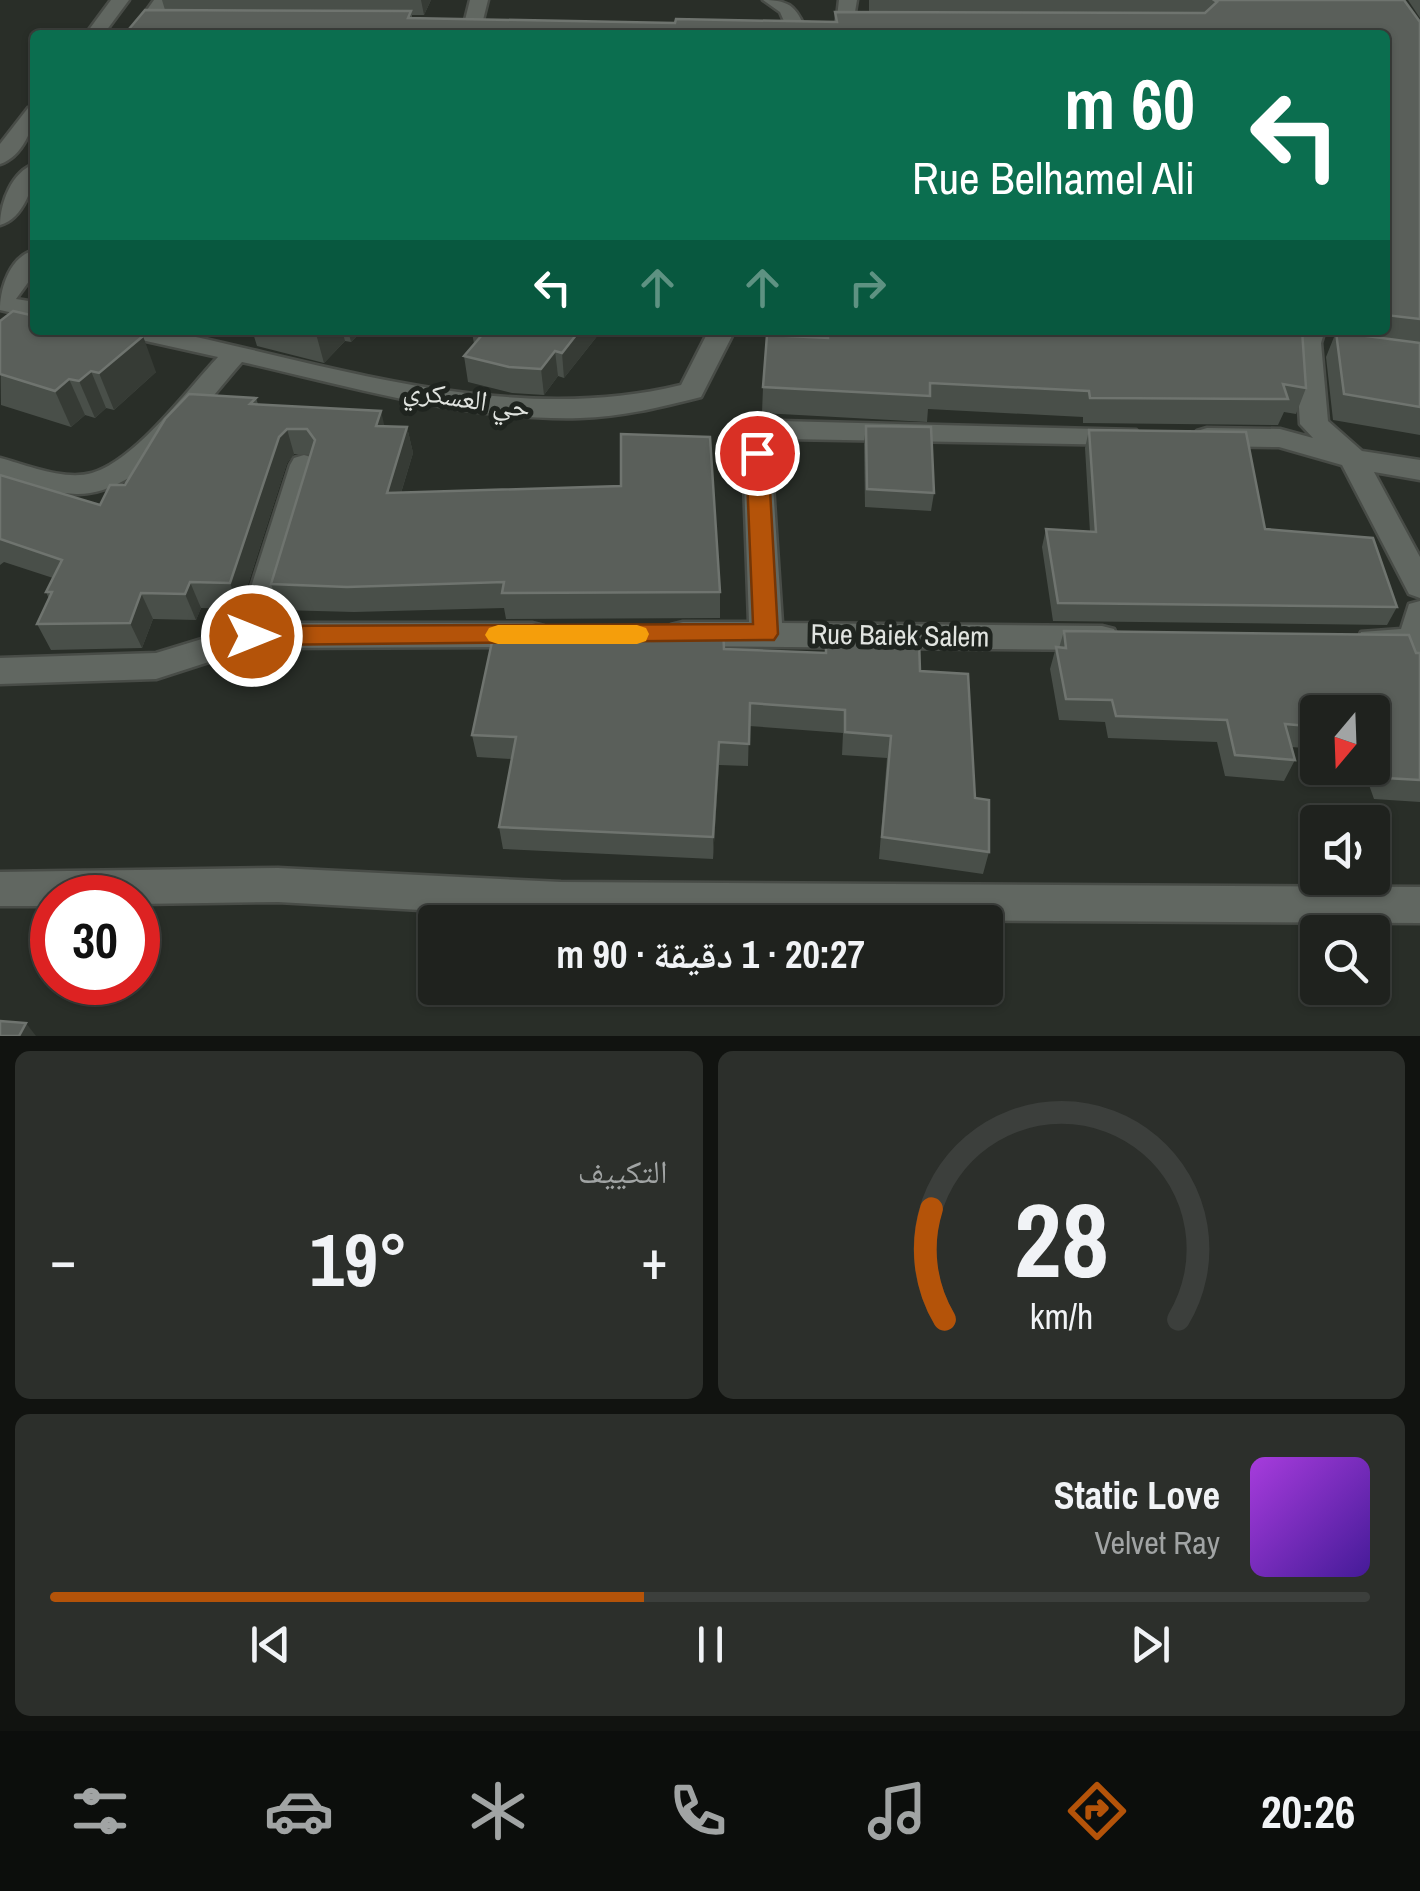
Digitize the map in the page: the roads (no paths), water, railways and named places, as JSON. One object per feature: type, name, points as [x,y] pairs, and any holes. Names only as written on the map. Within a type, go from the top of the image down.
[{"type":"street","points":[[98,30],[120,0]]},
{"type":"street","points":[[150,27],[163,0]]},
{"type":"street","points":[[473,24],[478,0]]},
{"type":"street","points":[[772,0],[818,27],[848,0]]},
{"type":"street","points":[[0,160],[30,119]]},
{"type":"street","points":[[0,160],[30,160]]},
{"type":"street","points":[[0,218],[30,178]]},
{"type":"street","points":[[30,264],[0,303],[30,309]]},
{"type":"street","points":[[151,335],[236,353]]},
{"type":"street","name":"حي العسكري","points":[[236,353],[488,406],[546,410],[662,400],[690,391],[719,335]]},
{"type":"street","points":[[1315,340],[1314,424],[1354,459],[1420,586]]},
{"type":"street","points":[[0,468],[78,483],[99,482],[130,464],[236,353]]},
{"type":"street","points":[[766,634],[757,453],[779,430],[1145,436]]},
{"type":"street","points":[[1183,437],[1280,438],[1354,459],[1420,470]]},
{"type":"street","points":[[252,636],[304,465]]},
{"type":"street","points":[[1337,641],[1416,642],[1420,613]]},
{"type":"street","points":[[0,672],[156,666],[252,636],[568,634]]},
{"type":"street","name":"Rue Baiek Salem","points":[[647,634],[1140,638]]},
{"type":"street","points":[[0,888],[278,885],[561,900],[1420,905]]}]
